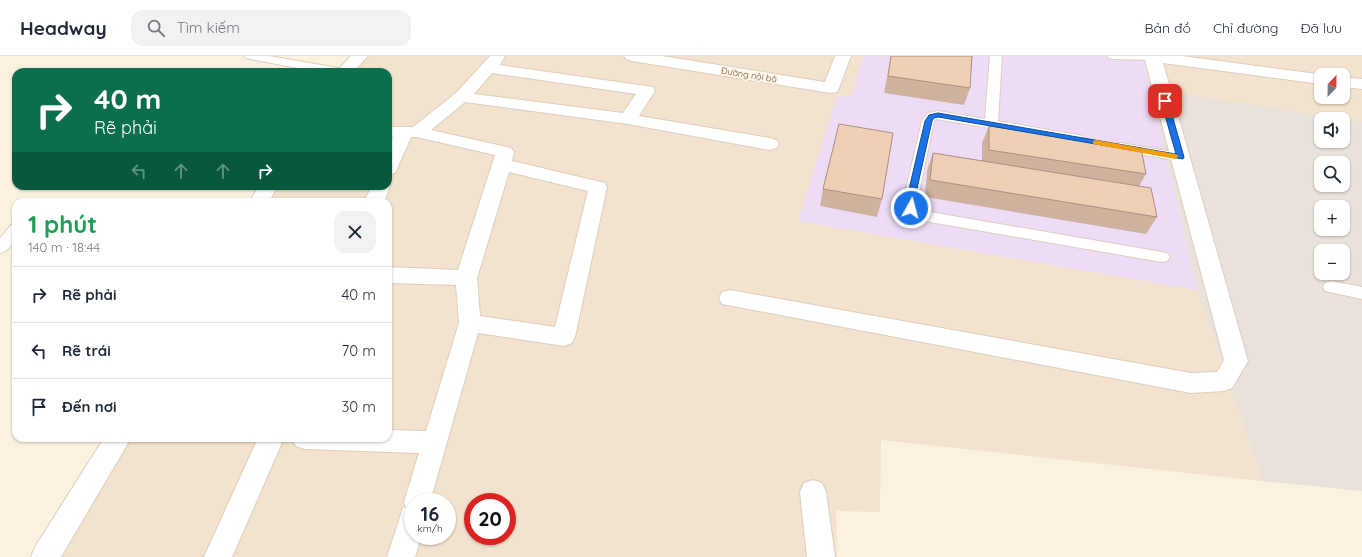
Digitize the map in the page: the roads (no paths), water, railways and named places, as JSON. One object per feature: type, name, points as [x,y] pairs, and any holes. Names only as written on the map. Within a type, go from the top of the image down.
[{"type":"street","points":[[348,68],[360,56]]},
{"type":"street","name":"Đường nội bộ","points":[[632,56],[831,88],[843,56]]},
{"type":"street","points":[[730,298],[1191,383],[1224,381],[1236,361],[1152,57],[1314,78]]},
{"type":"street","points":[[392,159],[403,132],[462,97],[494,62],[647,91],[628,119]]},
{"type":"street","points":[[1350,83],[1362,84]]},
{"type":"street","points":[[462,97],[628,119],[770,144]]},
{"type":"street","points":[[403,132],[504,152],[502,164],[466,278],[470,323],[420,493]]},
{"type":"street","points":[[470,323],[564,337],[598,187],[502,164]]},
{"type":"street","points":[[392,275],[466,278]]},
{"type":"street","points":[[392,441],[435,442]]},
{"type":"street","points":[[45,557],[116,442]]},
{"type":"street","points":[[218,557],[269,442]]},
{"type":"street","points":[[813,492],[821,557]]},
{"type":"street","points":[[401,557],[405,545]]},
{"type":"lane","points":[[253,56],[316,68]]},
{"type":"lane","points":[[310,67],[323,56]]},
{"type":"lane","points":[[991,124],[996,56]]},
{"type":"lane","points":[[1113,56],[1152,57]]},
{"type":"lane","points":[[1089,141],[938,115],[932,116],[928,121],[920,163],[910,202],[911,208],[915,212],[930,217],[1162,257]]},
{"type":"lane","points":[[1112,145],[1180,157]]},
{"type":"lane","points":[[920,163],[935,166]]},
{"type":"lane","points":[[0,248],[12,234]]},
{"type":"lane","points":[[1331,287],[1362,293]]}]
